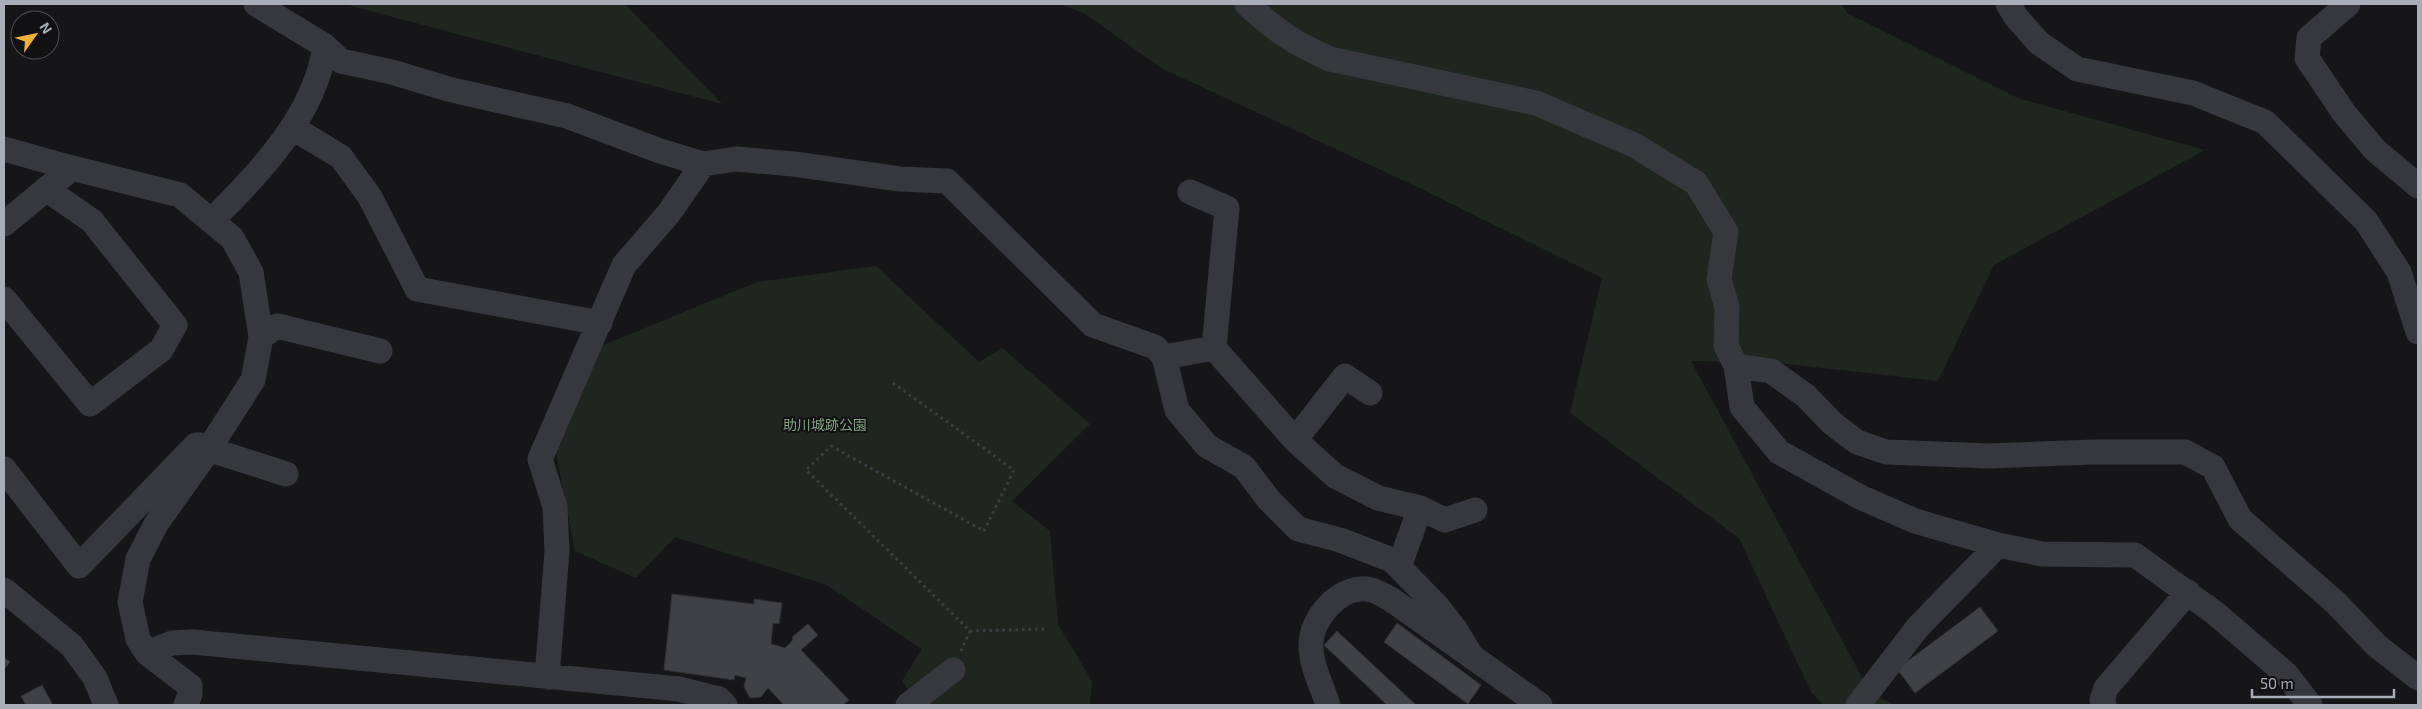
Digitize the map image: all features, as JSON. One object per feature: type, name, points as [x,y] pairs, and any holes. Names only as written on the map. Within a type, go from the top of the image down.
[{"type":"street","points":[[256,4],[325,46],[341,61],[392,72],[448,89],[567,116],[660,151],[703,164],[736,159],[794,164],[900,179],[947,181],[1093,325],[1155,347],[1164,358],[1178,410],[1207,446],[1244,467],[1269,500],[1298,529],[1340,540],[1392,560],[1437,606],[1455,629],[1472,657]]},
{"type":"street","points":[[1247,4],[1276,31],[1300,46],[1330,59],[1536,103],[1634,145],[1696,183],[1726,232],[1720,279],[1728,307],[1726,346],[1736,366],[1742,407],[1779,452],[1860,497],[1915,521],[1998,545],[2042,554],[2135,555],[2188,592],[2286,674],[2310,705]]},
{"type":"street","points":[[2008,4],[2016,18],[2039,43],[2077,69],[2193,93],[2265,122],[2366,221],[2399,272],[2418,332]]},
{"type":"street","points":[[2348,4],[2309,38],[2307,58],[2344,113],[2376,150],[2418,186]]},
{"type":"street","points":[[212,221],[234,199],[293,128],[322,70],[325,46]]},
{"type":"street","points":[[293,128],[342,157],[370,197],[417,289],[600,323]]},
{"type":"street","points":[[4,149],[180,195],[232,238],[251,272],[261,336],[253,380],[156,524],[138,559],[130,602],[138,639],[147,653],[190,686],[190,694],[186,705]]},
{"type":"street","points":[[547,677],[557,551],[555,507],[540,459],[624,265],[668,213],[703,164]]},
{"type":"street","points":[[4,224],[72,168]]},
{"type":"street","points":[[4,299],[90,404],[161,350],[175,325],[92,221],[46,189]]},
{"type":"street","points":[[1190,192],[1227,208],[1214,348],[1295,440],[1335,476],[1378,498],[1420,508],[1445,520],[1475,510]]},
{"type":"street","points":[[261,336],[277,326],[380,351]]},
{"type":"street","points":[[1164,358],[1214,348]]},
{"type":"street","points":[[1736,366],[1772,371],[1806,396],[1832,423],[1856,442],[1886,452],[1990,456],[2094,452],[2185,452],[2213,467],[2240,519],[2336,603],[2377,646],[2418,678]]},
{"type":"street","points":[[1295,440],[1345,376],[1370,393]]},
{"type":"street","points":[[4,469],[79,566],[196,445],[210,446],[286,474]]},
{"type":"street","points":[[1399,566],[1420,508]]},
{"type":"street","points":[[1858,705],[1918,627],[1998,545]]},
{"type":"street","points":[[1328,705],[1313,663],[1310,645],[1314,627],[1323,611],[1336,598],[1352,591],[1370,589],[1392,600],[1540,705]]},
{"type":"street","points":[[4,590],[72,646],[95,678],[106,705]]},
{"type":"street","points":[[2104,705],[2102,700],[2106,688],[2188,592]]},
{"type":"street","points":[[147,653],[172,644],[193,642],[679,690],[719,699],[724,705]]},
{"type":"street","points":[[908,705],[953,670]]},
{"type":"path","points":[[893,383],[1014,470],[984,531],[832,446],[806,470],[970,631],[1045,629]]},
{"type":"path","points":[[953,670],[970,631]]},
{"type":"green space","points":[[349,4],[625,4],[722,104],[351,6]]},
{"type":"green space","points":[[1060,4],[1842,4],[1847,13],[2018,98],[2205,150],[1994,265],[1938,381],[1778,363],[1691,361],[1870,692],[1894,705],[1824,705],[1811,692],[1739,538],[1570,413],[1602,278],[1411,184],[1163,69],[1085,14]]},
{"type":"green space","name":"助川城跡公園","points":[[876,266],[979,362],[1002,348],[1090,424],[1012,501],[1050,531],[1058,624],[1092,681],[1090,705],[895,705],[911,694],[902,681],[922,649],[827,585],[675,537],[636,578],[575,551],[556,453],[601,346],[757,282]]},
{"type":"building","points":[[672,594],[754,604],[754,599],[782,603],[779,624],[773,623],[771,644],[785,648],[793,640],[792,637],[808,624],[818,635],[801,650],[849,700],[843,705],[784,705],[768,688],[761,697],[750,698],[744,687],[746,678],[735,675],[734,680],[664,670]]},
{"type":"building","points":[[1980,607],[1998,631],[1915,693],[1897,669]]},
{"type":"building","points":[[1397,623],[1481,685],[1468,704],[1384,642]]},
{"type":"building","points":[[1337,631],[1416,705],[1387,705],[1324,645]]},
{"type":"building","points":[[4,657],[10,662],[4,669]]},
{"type":"building","points":[[42,685],[53,705],[26,705],[21,696]]}]
